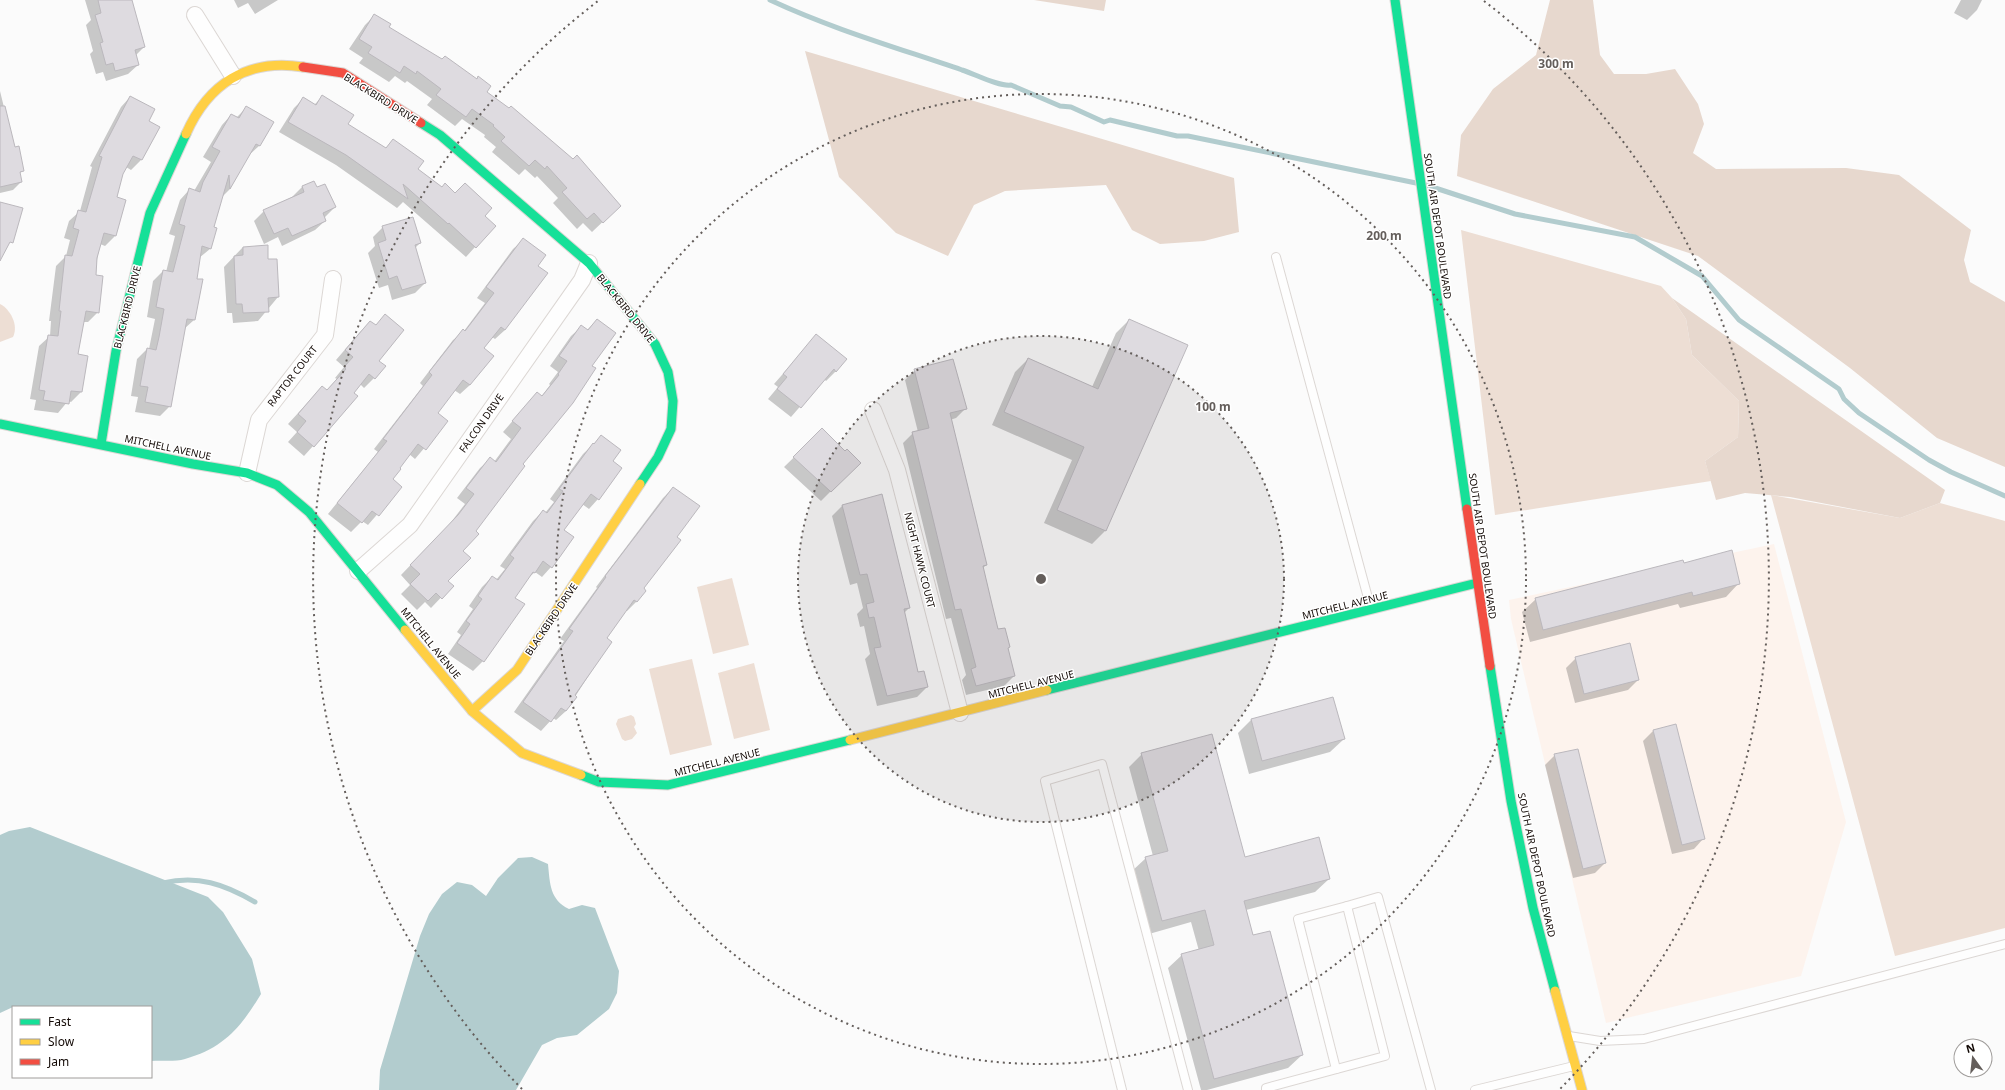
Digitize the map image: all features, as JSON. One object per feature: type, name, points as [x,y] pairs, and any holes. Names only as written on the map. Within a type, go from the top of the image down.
[{"type":"street","name":"SOUTH AIR DEPOT BOULEVARD","points":[[1395,0],[1477,582],[1521,854],[1533,908],[1582,1090]]},
{"type":"street","points":[[195,15],[233,76]]},
{"type":"street","name":"BLACKBIRD DRIVE","points":[[101,444],[116,351],[150,213],[193,118],[212,94],[233,76],[246,70],[286,64],[343,73],[440,135],[589,263],[655,344],[668,372],[673,401],[671,429],[658,457],[517,670],[472,711]]},
{"type":"street","name":"FALCON DRIVE","points":[[358,571],[410,525],[582,280],[589,263]]},
{"type":"street","name":"RAPTOR COURT","points":[[247,473],[259,420],[325,335],[332,279]]},
{"type":"street","name":"NIGHT HAWK COURT","points":[[873,410],[897,470],[960,713]]},
{"type":"street","name":"MITCHELL AVENUE","points":[[0,424],[192,464],[247,473],[277,485],[309,512],[472,711],[522,753],[599,782],[668,785],[1371,610],[1477,582]]},
{"type":"lane","points":[[1276,257],[1371,610]]},
{"type":"lane","points":[[1122,1090],[1045,781],[1102,764],[1188,1090]]},
{"type":"lane","points":[[1336,1069],[1298,919],[1378,897],[1430,1090]]},
{"type":"lane","points":[[1263,1089],[1385,1056],[1347,906]]},
{"type":"lane","points":[[1568,1036],[1600,1041],[1644,1039],[2005,944]]},
{"type":"lane","points":[[1475,1090],[1575,1066]]},
{"type":"shaded area","points":[[1034,0],[1106,0],[1104,11]]},
{"type":"shaded area","points":[[1550,0],[1593,0],[1600,55],[1614,74],[1646,74],[1675,69],[1698,104],[1704,124],[1693,153],[1716,169],[1846,168],[1899,175],[1971,230],[1964,260],[1970,282],[2005,302],[2005,467],[1937,438],[1850,368],[1698,256],[1457,176],[1461,135],[1493,89],[1536,55]]},
{"type":"shaded area","points":[[805,51],[1234,178],[1239,232],[1204,241],[1160,244],[1132,230],[1106,185],[1005,191],[974,205],[948,256],[896,233],[839,177]]},
{"type":"shaded area","points":[[1461,230],[1661,286],[1672,298],[1686,319],[1692,355],[1739,401],[1738,437],[1705,461],[1711,481],[1495,515]]},
{"type":"shaded area","points":[[1672,298],[1945,490],[1940,503],[1900,518],[1790,497],[1745,493],[1716,500],[1705,461],[1738,437],[1739,401],[1692,355],[1686,319]]},
{"type":"shaded area","points":[[0,304],[10,313],[14,323],[15,332],[13,337],[0,342]]},
{"type":"shaded area","points":[[1771,495],[1900,518],[1940,503],[2005,521],[2005,928],[1895,956]]},
{"type":"shaded area","points":[[1774,544],[1846,822],[1801,976],[1606,1023],[1511,619],[1509,600]]},
{"type":"shaded area","points":[[732,578],[749,645],[713,654],[697,587]]},
{"type":"shaded area","points":[[692,659],[712,745],[670,755],[649,669]]},
{"type":"shaded area","points":[[754,663],[770,730],[734,739],[718,673]]},
{"type":"shaded area","points":[[631,715],[634,717],[636,724],[634,727],[637,733],[632,739],[625,741],[622,739],[616,724],[618,719]]},
{"type":"water","points":[[30,827],[208,897],[223,912],[252,959],[261,994],[246,1017],[230,1035],[211,1049],[185,1059],[152,1061],[152,1006],[12,1006],[12,1007],[0,1013],[0,835],[9,831]]},
{"type":"water","points":[[532,857],[548,864],[552,891],[558,901],[569,909],[582,905],[595,908],[619,971],[617,993],[609,1009],[577,1035],[557,1038],[542,1045],[516,1090],[379,1090],[380,1070],[420,936],[429,914],[442,894],[457,882],[472,885],[486,896],[498,878],[518,858]]},
{"type":"building","points":[[98,0],[132,0],[145,47],[135,50],[139,65],[115,71],[113,63],[106,65],[100,43],[103,42],[95,15],[101,13]]},
{"type":"building","points":[[374,14],[391,24],[389,27],[442,59],[445,56],[477,79],[478,76],[491,86],[487,92],[509,108],[511,106],[573,159],[577,155],[621,206],[603,223],[594,213],[587,219],[562,192],[567,188],[547,166],[545,169],[535,160],[529,166],[501,141],[505,137],[493,126],[494,125],[472,109],[466,117],[436,95],[441,89],[417,71],[416,74],[404,66],[400,73],[368,53],[372,47],[359,39]]},
{"type":"building","points":[[322,95],[354,115],[348,124],[386,148],[393,139],[424,161],[418,169],[442,187],[445,183],[455,193],[465,183],[492,208],[485,216],[496,226],[476,248],[403,184],[408,199],[346,155],[288,122],[303,97],[316,105]]},
{"type":"building","points":[[130,96],[155,109],[149,121],[160,127],[142,160],[133,156],[123,174],[117,197],[126,200],[116,236],[104,233],[97,258],[96,275],[103,276],[99,313],[86,311],[78,354],[88,356],[82,392],[71,391],[69,404],[43,400],[45,391],[39,390],[48,335],[58,336],[65,255],[72,256],[79,230],[73,228],[78,210],[86,212],[102,157],[99,156]]},
{"type":"building","points":[[0,106],[5,106],[15,147],[19,146],[24,171],[20,172],[22,182],[0,187]]},
{"type":"building","points":[[246,106],[274,122],[260,146],[256,144],[230,189],[229,175],[214,227],[217,228],[211,249],[202,246],[197,279],[203,279],[195,320],[187,319],[171,407],[145,402],[148,387],[140,386],[147,348],[156,350],[159,337],[164,309],[156,307],[163,270],[173,272],[185,226],[179,224],[189,188],[200,192],[203,182],[220,151],[212,147],[231,114],[239,118]]},
{"type":"building","points":[[314,181],[317,187],[325,184],[336,207],[323,213],[326,221],[292,236],[288,228],[274,234],[263,210],[304,192],[302,186]]},
{"type":"building","points":[[0,202],[23,208],[13,243],[10,242],[0,261]]},
{"type":"building","points":[[413,217],[421,243],[415,245],[426,283],[402,290],[397,276],[389,279],[378,243],[386,240],[382,226]]},
{"type":"building","points":[[523,238],[546,255],[538,266],[548,273],[505,330],[501,327],[484,348],[494,356],[470,385],[463,380],[438,413],[448,421],[426,450],[418,444],[400,468],[401,469],[393,479],[402,487],[379,516],[372,511],[362,523],[337,503],[387,441],[383,439],[432,375],[429,372],[463,329],[465,331],[494,293],[486,287]]},
{"type":"building","points":[[268,245],[268,259],[277,259],[279,297],[268,298],[269,312],[243,313],[242,304],[236,304],[234,256],[243,255],[243,247]]},
{"type":"building","points":[[385,314],[404,330],[379,361],[386,366],[375,379],[369,374],[354,393],[358,396],[314,447],[297,432],[306,421],[298,414],[322,386],[327,390],[346,369],[344,367],[353,357],[345,350],[370,321],[376,325]]},
{"type":"building","points":[[597,319],[616,333],[592,366],[596,368],[573,403],[523,464],[525,466],[476,531],[479,534],[463,551],[471,558],[448,581],[454,586],[442,599],[436,593],[428,601],[410,584],[420,574],[410,565],[458,515],[474,494],[466,488],[490,457],[496,462],[521,428],[512,421],[537,392],[542,396],[559,375],[558,374],[567,361],[559,356],[581,325],[588,330]]},
{"type":"building","points":[[1129,319],[1188,345],[1106,531],[1057,510],[1084,447],[1004,412],[1028,358],[1098,389]]},
{"type":"building","points":[[816,334],[847,359],[836,372],[834,369],[801,408],[777,389],[787,377],[783,374]]},
{"type":"building","points":[[953,359],[967,409],[950,413],[987,565],[983,566],[998,629],[1005,628],[1015,676],[976,686],[971,669],[976,667],[961,609],[955,610],[912,432],[929,428],[914,369]]},
{"type":"building","points":[[822,428],[845,451],[847,449],[861,463],[831,492],[793,457]]},
{"type":"building","points":[[601,435],[621,450],[613,461],[622,468],[599,500],[591,494],[564,530],[574,537],[552,568],[543,561],[535,573],[533,572],[515,598],[525,604],[484,662],[457,643],[470,624],[466,621],[482,599],[478,596],[492,576],[498,580],[514,558],[510,555],[543,510],[547,513],[563,491],[559,489],[593,443],[594,444]]},
{"type":"building","points":[[673,487],[700,506],[677,537],[681,540],[644,588],[646,591],[637,602],[634,600],[607,638],[612,642],[575,695],[577,697],[566,711],[561,708],[551,722],[523,702],[573,631],[569,629],[606,577],[605,576]]},
{"type":"building","points":[[882,494],[910,608],[904,609],[918,672],[924,671],[928,687],[887,696],[874,648],[881,647],[874,617],[869,618],[866,604],[874,602],[867,574],[860,575],[842,505]]},
{"type":"building","points":[[1732,550],[1740,584],[1693,596],[1692,592],[1543,630],[1535,598],[1683,560],[1684,563]]},
{"type":"building","points":[[1630,643],[1639,680],[1584,694],[1575,657]]},
{"type":"building","points":[[1333,697],[1345,739],[1262,761],[1251,719]]},
{"type":"building","points":[[1676,724],[1705,839],[1682,845],[1653,730]]},
{"type":"building","points":[[1212,734],[1245,857],[1319,837],[1330,879],[1244,901],[1253,935],[1270,931],[1303,1055],[1214,1079],[1181,954],[1214,945],[1205,910],[1162,921],[1145,857],[1168,851],[1141,753]]},
{"type":"building","points":[[1578,749],[1606,863],[1583,869],[1554,754]]},
{"type":"waterway","points":[[770,0],[841,29],[1000,84],[1011,85],[1060,106],[1071,107],[1104,122],[1110,120],[1177,136],[1188,136],[1416,183]]},
{"type":"waterway","points":[[1426,185],[1515,214],[1635,237],[1702,276],[1739,320],[1839,389],[1844,399],[1859,413],[1929,460],[1951,472],[2005,496]]},
{"type":"waterway","points":[[163,883],[188,880],[210,883],[232,890],[255,902]]},
{"type":"traffic: fast","points":[[1395,0],[1467,509]]},
{"type":"traffic: fast","points":[[421,123],[440,135],[589,263],[655,344],[668,372],[673,401],[671,429],[658,457],[640,484]]},
{"type":"traffic: fast","points":[[101,444],[116,351],[150,213],[186,134]]},
{"type":"traffic: fast","points":[[0,424],[193,464],[247,473],[277,485],[309,512],[405,630]]},
{"type":"traffic: fast","points":[[1047,690],[1477,583]]},
{"type":"traffic: fast","points":[[1490,666],[1511,801],[1533,908],[1555,991]]},
{"type":"traffic: fast","points":[[581,775],[599,782],[668,785],[850,740]]},
{"type":"traffic: slow","points":[[186,134],[195,116],[206,101],[218,88],[232,78],[247,71],[264,67],[283,65],[303,67]]},
{"type":"traffic: slow","points":[[472,711],[517,670],[640,484]]},
{"type":"traffic: slow","points":[[405,630],[472,711],[522,753],[581,775]]},
{"type":"traffic: slow","points":[[850,740],[1047,690]]},
{"type":"traffic: slow","points":[[1555,991],[1582,1090]]},
{"type":"traffic: jam","points":[[303,67],[343,73],[421,123]]},
{"type":"traffic: jam","points":[[1467,509],[1490,666]]}]
